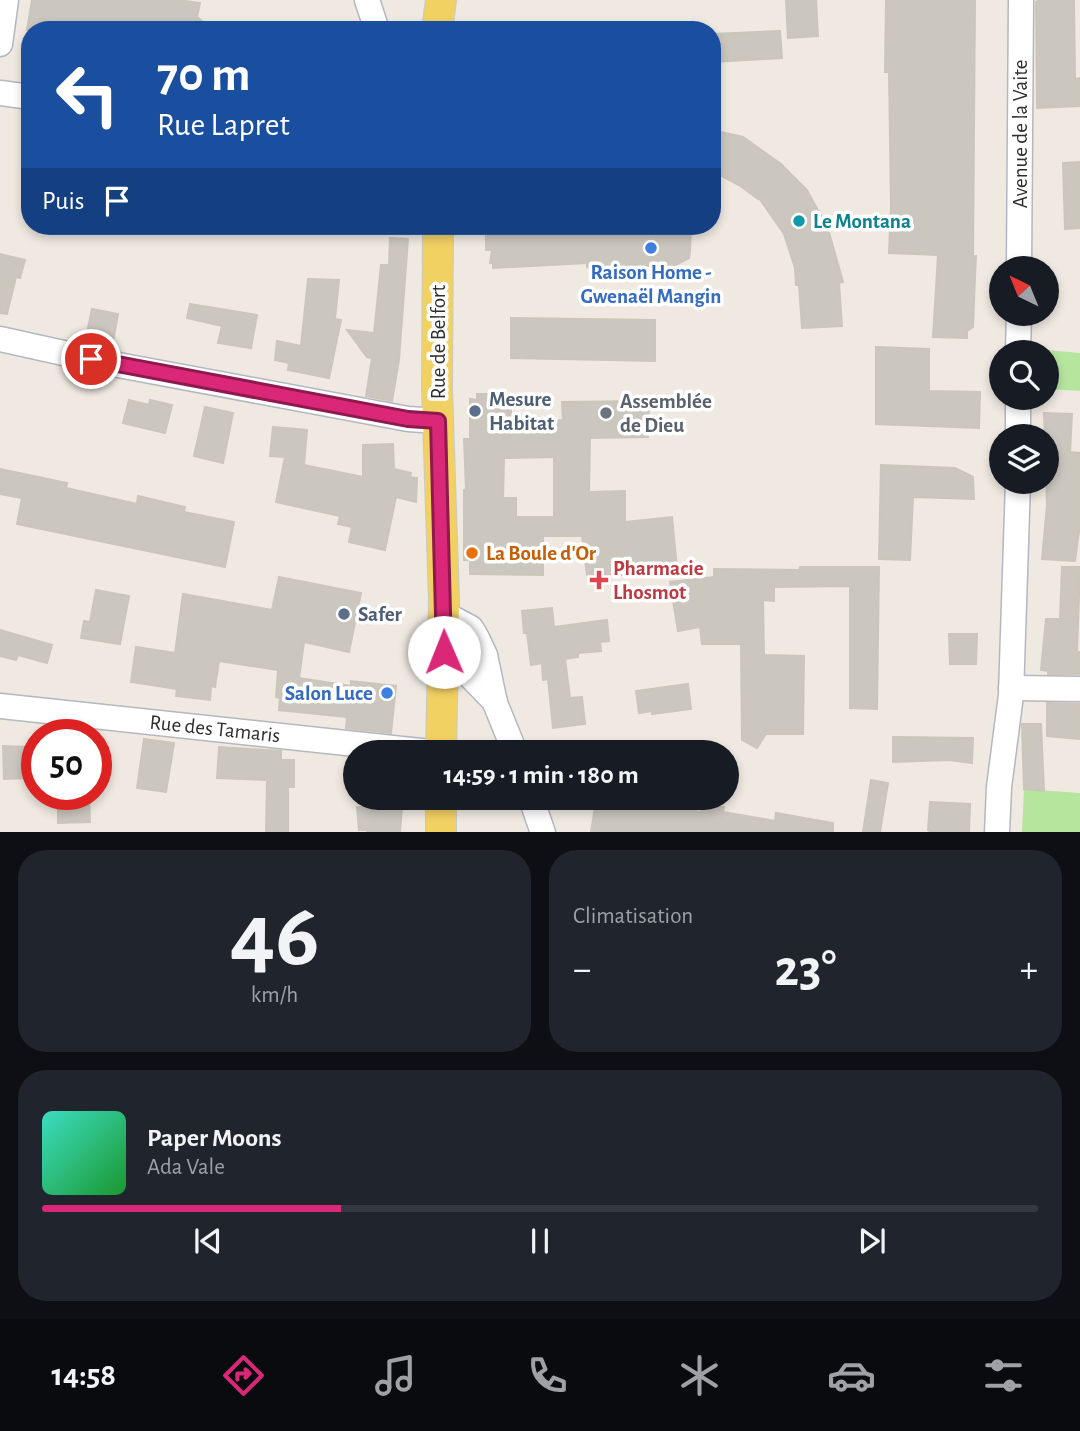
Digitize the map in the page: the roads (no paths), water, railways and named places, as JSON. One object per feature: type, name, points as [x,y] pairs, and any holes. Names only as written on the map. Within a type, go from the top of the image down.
[{"type":"main road","points":[[438,21],[441,0]]},
{"type":"main road","points":[[446,0],[447,21]]},
{"type":"main road","name":"Rue de Belfort","points":[[438,235],[438,421],[443,613],[441,740]]},
{"type":"main road","points":[[441,810],[441,832]]},
{"type":"street","points":[[0,44],[6,0]]},
{"type":"street","points":[[367,0],[374,21]]},
{"type":"street","name":"Avenue de la Vaite","points":[[1019,256],[1021,0]]},
{"type":"street","points":[[0,93],[21,96]]},
{"type":"street","points":[[0,339],[113,364],[314,402],[417,421],[438,421]]},
{"type":"street","points":[[997,832],[999,787],[1011,688],[1018,494]]},
{"type":"street","points":[[443,613],[471,628],[477,638],[485,655],[495,703],[510,740]]},
{"type":"street","points":[[443,658],[468,674],[495,703]]},
{"type":"street","points":[[1011,688],[1080,688]]},
{"type":"street","name":"Rue des Tamaris","points":[[0,706],[343,743]]},
{"type":"street","points":[[535,810],[543,832]]},
{"type":"place","name":"Le Montana","points":[[799,221]]},
{"type":"place","name":"Raison Home - Gwenaël Mangin","points":[[651,248]]},
{"type":"place","name":"Mesure Habitat","points":[[475,411]]},
{"type":"place","name":"Assemblée de Dieu","points":[[606,413]]},
{"type":"place","name":"La Boule d'Or","points":[[472,553]]},
{"type":"place","name":"Pharmacie Lhosmot","points":[[599,580]]},
{"type":"place","name":"Safer","points":[[344,614]]},
{"type":"place","name":"Salon Luce","points":[[387,693]]}]
